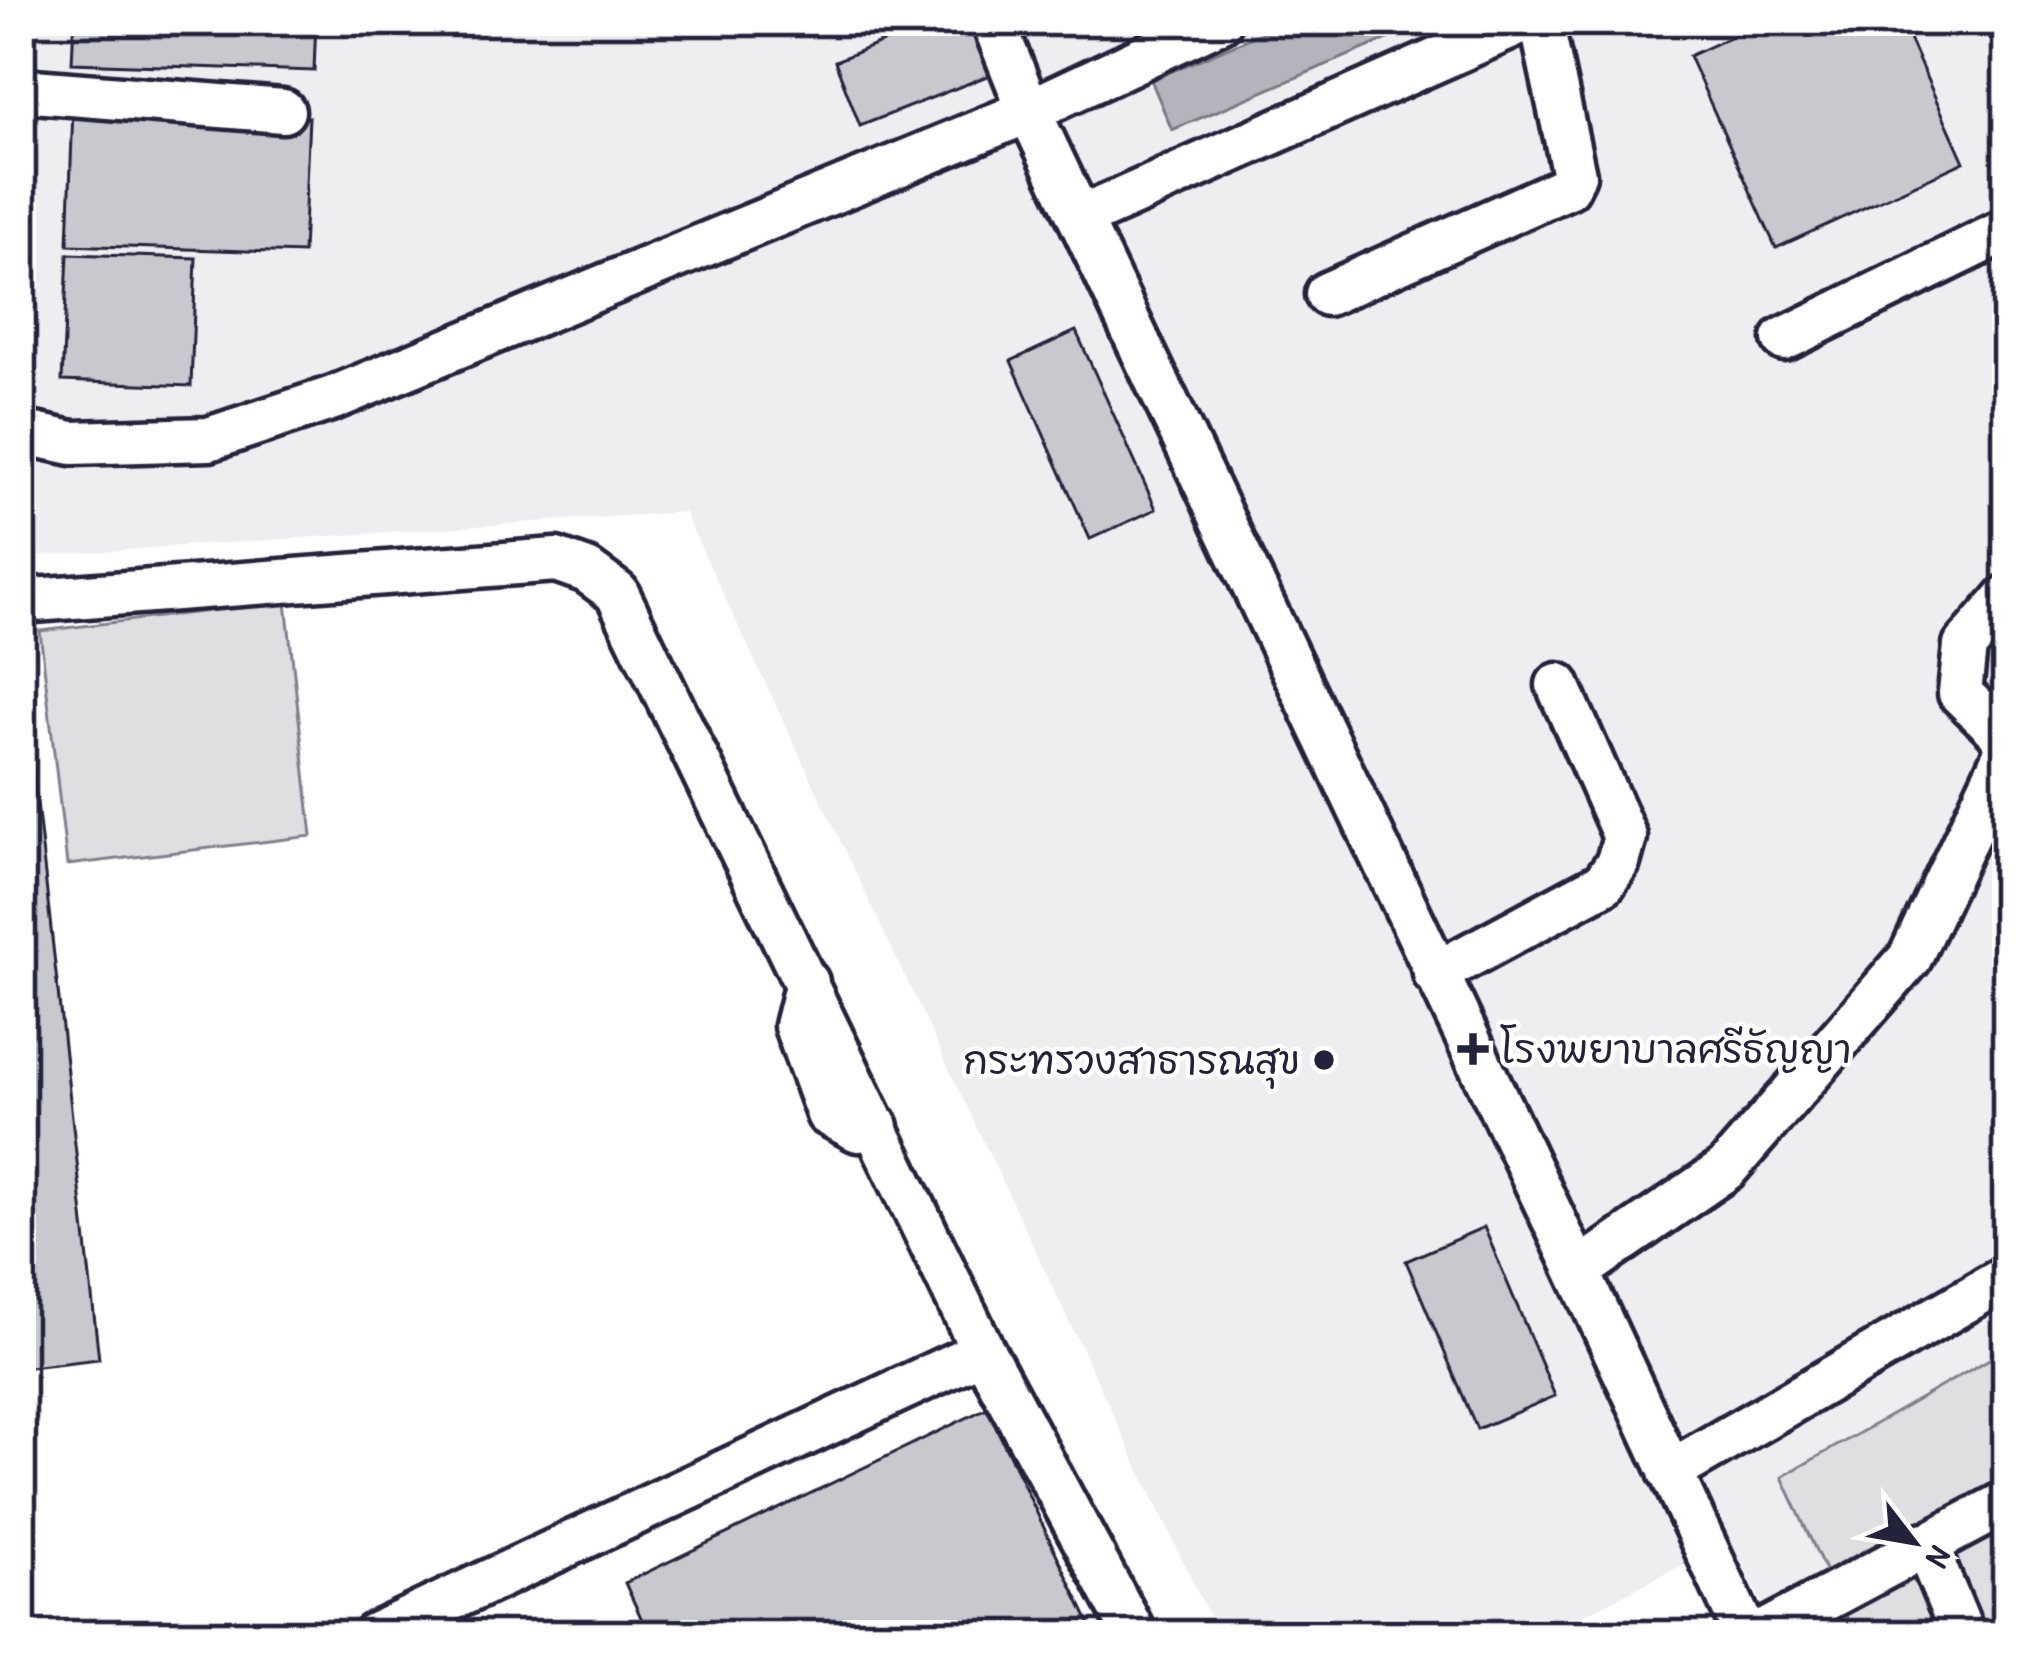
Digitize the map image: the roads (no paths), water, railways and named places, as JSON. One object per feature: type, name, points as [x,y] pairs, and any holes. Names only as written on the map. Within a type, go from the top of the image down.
[{"type":"lane","points":[[993,21],[1029,111],[1578,1270],[1745,1635]]},
{"type":"lane","points":[[21,432],[71,443],[209,439],[333,398],[1029,111],[1220,21]]},
{"type":"lane","points":[[1080,218],[1525,21]]},
{"type":"lane","points":[[1328,294],[1568,187],[1574,175],[1540,21]]},
{"type":"lane","points":[[21,90],[284,111]]},
{"type":"lane","points":[[1784,339],[2007,230]]},
{"type":"lane","points":[[21,601],[556,560],[587,571],[617,592],[807,982],[796,1026],[828,1114],[858,1130],[877,1127],[983,1351],[1135,1635]]},
{"type":"lane","points":[[1578,1270],[1726,1169],[1910,958],[2007,749],[2000,732],[1960,693],[1965,646],[2007,597]]},
{"type":"lane","points":[[1436,974],[1604,883],[1618,862],[1625,837],[1558,685]]},
{"type":"lane","points":[[1670,1472],[2007,1276]]},
{"type":"lane","points":[[374,1635],[983,1351]]},
{"type":"lane","points":[[1758,1635],[2007,1502]]},
{"type":"lane","points":[[1925,1544],[1963,1635]]},
{"type":"place","name":"โรงพยาบาลศรีธัญญา","points":[[1473,1049]]},
{"type":"place","name":"กระทรวงสาธารณสุข","points":[[1324,1060]]}]
